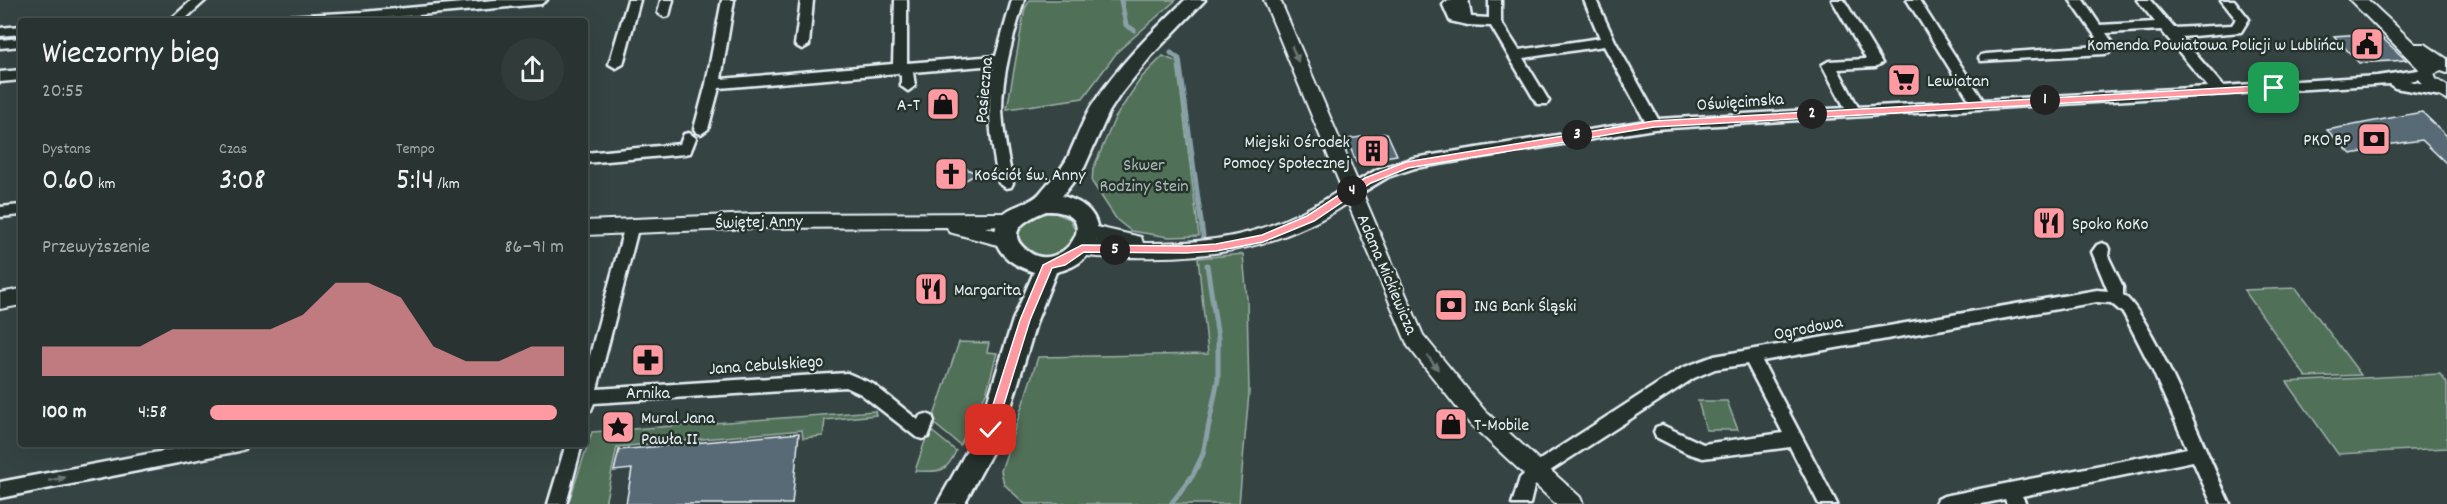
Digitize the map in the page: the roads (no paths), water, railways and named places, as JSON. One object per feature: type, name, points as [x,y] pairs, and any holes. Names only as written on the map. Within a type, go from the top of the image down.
[{"type":"main road","points":[[1044,202],[1071,206],[1084,217],[1085,240],[1061,262],[1037,263],[1015,256],[1008,230],[1019,212],[1044,202],[1076,163],[1099,111],[1145,50],[1196,0]]},
{"type":"main road","points":[[1175,21],[1207,0]]},
{"type":"main road","points":[[1071,206],[1076,180],[1076,163]]},
{"type":"main road","points":[[950,504],[969,475],[991,430],[1025,320],[1037,263]]},
{"type":"street","points":[[179,18],[200,0]]},
{"type":"street","points":[[361,18],[371,0]]},
{"type":"street","points":[[361,18],[541,0]]},
{"type":"street","points":[[616,64],[634,0]]},
{"type":"street","points":[[664,13],[667,0]]},
{"type":"street","points":[[701,129],[713,84],[728,0]]},
{"type":"street","points":[[802,45],[807,0]]},
{"type":"street","points":[[901,0],[900,68],[908,75],[908,87]]},
{"type":"street","name":"Pasieczna","points":[[1006,183],[996,123],[1001,60],[1018,0]]},
{"type":"street","name":"Adama Mickiewicza","points":[[1272,0],[1415,339],[1477,417],[1572,504]]},
{"type":"street","points":[[1495,0],[1495,22],[1542,102]]},
{"type":"street","points":[[1590,0],[1608,41],[1654,124]]},
{"type":"street","points":[[1838,0],[1875,63],[1829,65],[1854,112]]},
{"type":"street","points":[[1913,0],[1979,104]]},
{"type":"street","points":[[1986,58],[2104,50],[2106,44],[2076,0]]},
{"type":"street","points":[[2143,0],[2218,91]]},
{"type":"street","points":[[2097,29],[2236,29],[2243,19],[2227,0]]},
{"type":"street","points":[[2358,0],[2396,34],[2427,71],[2430,83],[2444,93]]},
{"type":"street","points":[[1468,21],[1495,22]]},
{"type":"street","points":[[0,32],[18,30]]},
{"type":"street","points":[[2396,34],[2447,67]]},
{"type":"street","points":[[1515,55],[1608,41]]},
{"type":"street","points":[[0,44],[18,42]]},
{"type":"street","points":[[713,84],[1001,60]]},
{"type":"street","points":[[2427,71],[2447,67]]},
{"type":"street","name":"Oświęcimska","points":[[1353,191],[1383,173],[1410,164],[1654,124],[2377,81],[2427,71]]},
{"type":"street","points":[[0,77],[18,75]]},
{"type":"street","points":[[2377,81],[2444,93]]},
{"type":"street","points":[[588,158],[685,149],[689,138]]},
{"type":"street","points":[[1085,240],[1154,249],[1216,248],[1263,238],[1310,218],[1353,191]]},
{"type":"street","points":[[0,212],[18,210]]},
{"type":"street","name":"Świętej Anny","points":[[588,228],[756,221],[933,222],[1008,230]]},
{"type":"street","points":[[588,392],[632,225]]},
{"type":"street","points":[[2102,249],[2099,252],[2100,256],[2115,286],[2116,298],[2125,303],[2130,310],[2160,368],[2221,504]]},
{"type":"street","name":"Ogrodowa","points":[[1535,472],[1688,373],[1714,363],[2097,296],[2116,298]]},
{"type":"street","points":[[0,301],[18,298]]},
{"type":"street","points":[[1752,358],[1828,504]]},
{"type":"street","name":"Jana Cebulskiego","points":[[588,400],[841,379],[857,383],[867,389],[922,432],[926,421]]},
{"type":"street","points":[[1662,432],[1703,451],[1793,439]]},
{"type":"street","points":[[0,490],[223,447]]},
{"type":"street","points":[[557,504],[573,447]]},
{"type":"street","points":[[1944,504],[2012,497],[2198,453]]},
{"type":"street","points":[[1521,504],[1526,483],[1535,472]]},
{"type":"waterway","points":[[1121,0],[1126,25],[1134,30]]},
{"type":"waterway","points":[[1171,53],[1179,59],[1203,236]]},
{"type":"waterway","points":[[1171,504],[1193,475],[1203,454],[1218,379],[1218,338],[1207,265]]},
{"type":"place","name":"Komenda Powiatowa Policji w Lublińcu","points":[[2367,44]]},
{"type":"place","name":"Lewiatan","points":[[1904,80]]},
{"type":"place","name":"A-T","points":[[943,104]]},
{"type":"place","name":"PKO BP","points":[[2374,139]]},
{"type":"place","name":"Miejski Ośrodek Pomocy Społecznej","points":[[1373,151]]},
{"type":"place","name":"Kościół św. Anny","points":[[951,174]]},
{"type":"place","name":"Spoko KoKo","points":[[2049,223]]},
{"type":"place","name":"Margarita","points":[[931,289]]},
{"type":"place","name":"ING Bank Śląski","points":[[1451,305]]},
{"type":"place","name":"Arnika","points":[[648,360]]},
{"type":"place","name":"T-Mobile","points":[[1451,424]]},
{"type":"place","name":"Mural Jana Pawła II","points":[[618,427]]},
{"type":"park label","name":"Skwer Rodziny Stein","points":[[1144,174]]}]
